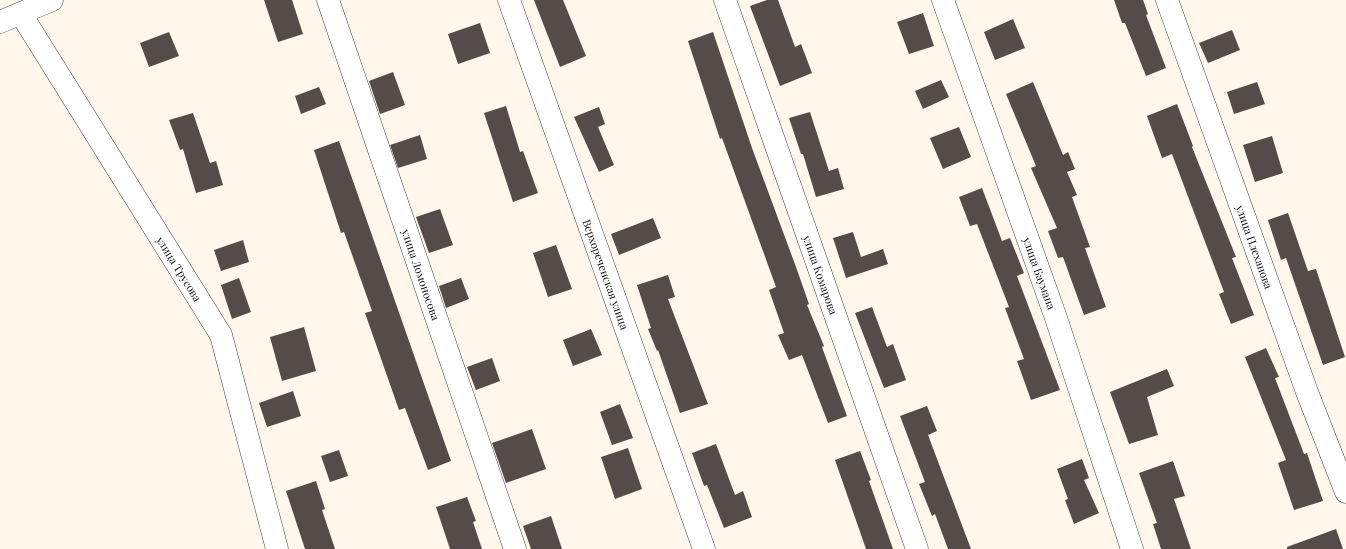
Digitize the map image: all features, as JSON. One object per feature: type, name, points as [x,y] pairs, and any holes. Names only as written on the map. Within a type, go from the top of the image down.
[{"type":"street","points":[[0,22],[52,0]]},
{"type":"street","name":"улица Ломоносова","points":[[328,0],[515,549]]},
{"type":"street","name":"Верхореченская улица","points":[[509,0],[704,549]]},
{"type":"street","name":"улица Комарова","points":[[725,0],[917,549]]},
{"type":"street","name":"улица Баумана","points":[[943,0],[1056,318],[1132,549]]},
{"type":"street","name":"улица Плеханова","points":[[1167,0],[1305,384],[1346,492]]},
{"type":"street","name":"улица Трусова","points":[[20,14],[221,335],[277,549]]},
{"type":"building","points":[[264,0],[292,0],[303,34],[278,42]]},
{"type":"building","points":[[534,0],[563,0],[586,56],[560,67]]},
{"type":"building","points":[[767,0],[778,0],[795,47],[801,44],[812,73],[780,86],[750,6]]},
{"type":"building","points":[[1114,0],[1143,0],[1148,14],[1146,15],[1166,68],[1146,76],[1125,23],[1122,23]]},
{"type":"building","points":[[923,13],[934,46],[909,54],[897,22]]},
{"type":"building","points":[[1013,19],[1025,48],[995,60],[984,32]]},
{"type":"building","points":[[480,23],[490,53],[458,64],[448,34]]},
{"type":"building","points":[[1232,30],[1240,50],[1208,63],[1199,43]]},
{"type":"building","points":[[169,32],[179,56],[149,67],[140,43]]},
{"type":"building","points":[[713,32],[752,148],[796,267],[809,304],[807,305],[824,346],[822,347],[847,416],[828,423],[802,355],[789,360],[778,335],[784,333],[769,290],[776,287],[722,138],[720,139],[688,41]]},
{"type":"building","points":[[393,72],[405,105],[380,114],[369,81]]},
{"type":"building","points":[[941,80],[949,97],[923,109],[915,91]]},
{"type":"building","points":[[1033,82],[1063,155],[1068,152],[1075,169],[1067,172],[1077,195],[1072,197],[1090,247],[1085,248],[1106,307],[1084,315],[1063,257],[1058,258],[1048,231],[1057,228],[1031,168],[1036,166],[1006,94]]},
{"type":"building","points":[[1257,82],[1265,104],[1234,114],[1227,92]]},
{"type":"building","points":[[319,87],[326,104],[301,114],[295,96]]},
{"type":"building","points":[[1177,104],[1193,146],[1192,147],[1236,257],[1232,258],[1254,315],[1231,324],[1219,294],[1224,292],[1172,154],[1162,158],[1147,116]]},
{"type":"building","points":[[506,106],[520,152],[523,151],[538,193],[513,202],[484,113]]},
{"type":"building","points":[[599,107],[605,124],[598,127],[614,165],[599,172],[574,117]]},
{"type":"building","points":[[810,112],[829,171],[838,168],[844,189],[816,197],[803,154],[801,154],[789,118]]},
{"type":"building","points":[[193,113],[210,163],[216,161],[223,185],[196,193],[183,149],[180,150],[169,120]]},
{"type":"building","points":[[959,127],[971,157],[943,169],[930,138]]},
{"type":"building","points":[[420,135],[427,159],[398,168],[390,145]]},
{"type":"building","points":[[1272,136],[1283,173],[1255,182],[1243,145]]},
{"type":"building","points":[[339,141],[451,461],[428,470],[405,408],[399,410],[365,313],[372,311],[344,232],[341,233],[314,150]]},
{"type":"building","points":[[982,188],[1002,241],[1010,238],[1024,273],[1017,276],[1060,390],[1031,400],[1017,361],[1024,359],[1005,308],[1009,307],[977,224],[970,226],[959,197]]},
{"type":"building","points":[[440,209],[453,245],[429,253],[416,217]]},
{"type":"building","points":[[1288,213],[1308,271],[1316,269],[1345,357],[1323,365],[1286,258],[1281,260],[1268,220]]},
{"type":"building","points":[[653,218],[661,238],[619,255],[611,234]]},
{"type":"building","points":[[853,232],[861,257],[883,249],[888,264],[846,278],[833,238]]},
{"type":"building","points":[[243,240],[249,262],[221,271],[214,250]]},
{"type":"building","points":[[556,245],[572,289],[548,297],[533,253]]},
{"type":"building","points":[[668,275],[675,297],[668,299],[708,404],[680,413],[658,350],[657,351],[648,329],[651,328],[637,285]]},
{"type":"building","points":[[239,278],[251,312],[232,319],[221,285]]},
{"type":"building","points":[[461,278],[469,299],[446,308],[439,286]]},
{"type":"building","points":[[872,307],[887,347],[893,344],[906,380],[884,388],[855,313]]},
{"type":"building","points":[[304,327],[316,371],[282,381],[270,337]]},
{"type":"building","points":[[591,329],[602,355],[573,366],[563,340]]},
{"type":"building","points":[[1266,348],[1279,377],[1275,378],[1304,454],[1307,453],[1323,501],[1294,510],[1278,463],[1286,460],[1245,357]]},
{"type":"building","points":[[492,358],[500,381],[476,390],[467,367]]},
{"type":"building","points":[[1167,369],[1174,386],[1147,397],[1158,435],[1129,444],[1110,392]]},
{"type":"building","points":[[293,391],[301,416],[267,427],[259,403]]},
{"type":"building","points":[[620,404],[633,438],[612,445],[600,412]]},
{"type":"building","points":[[927,406],[937,431],[928,435],[971,549],[948,549],[935,514],[932,516],[919,484],[925,482],[900,416]]},
{"type":"building","points":[[532,429],[546,469],[506,483],[492,443]]},
{"type":"building","points":[[716,444],[735,495],[743,491],[752,517],[724,528],[707,485],[704,486],[692,453]]},
{"type":"building","points":[[628,448],[642,489],[615,499],[601,457]]},
{"type":"building","points":[[339,450],[348,476],[330,482],[321,456]]},
{"type":"building","points":[[860,451],[893,549],[866,549],[835,460]]},
{"type":"building","points":[[1082,459],[1089,478],[1084,480],[1099,513],[1074,524],[1065,500],[1068,499],[1057,469]]},
{"type":"building","points":[[1173,461],[1185,496],[1174,499],[1191,549],[1161,549],[1153,524],[1157,523],[1139,473]]},
{"type":"building","points":[[316,481],[325,509],[322,510],[335,549],[305,549],[286,491]]},
{"type":"building","points":[[467,497],[476,521],[473,522],[482,549],[450,549],[436,507]]},
{"type":"building","points":[[551,516],[562,549],[531,549],[523,526]]},
{"type":"building","points":[[1336,529],[1343,549],[1287,549],[1287,547]]}]
